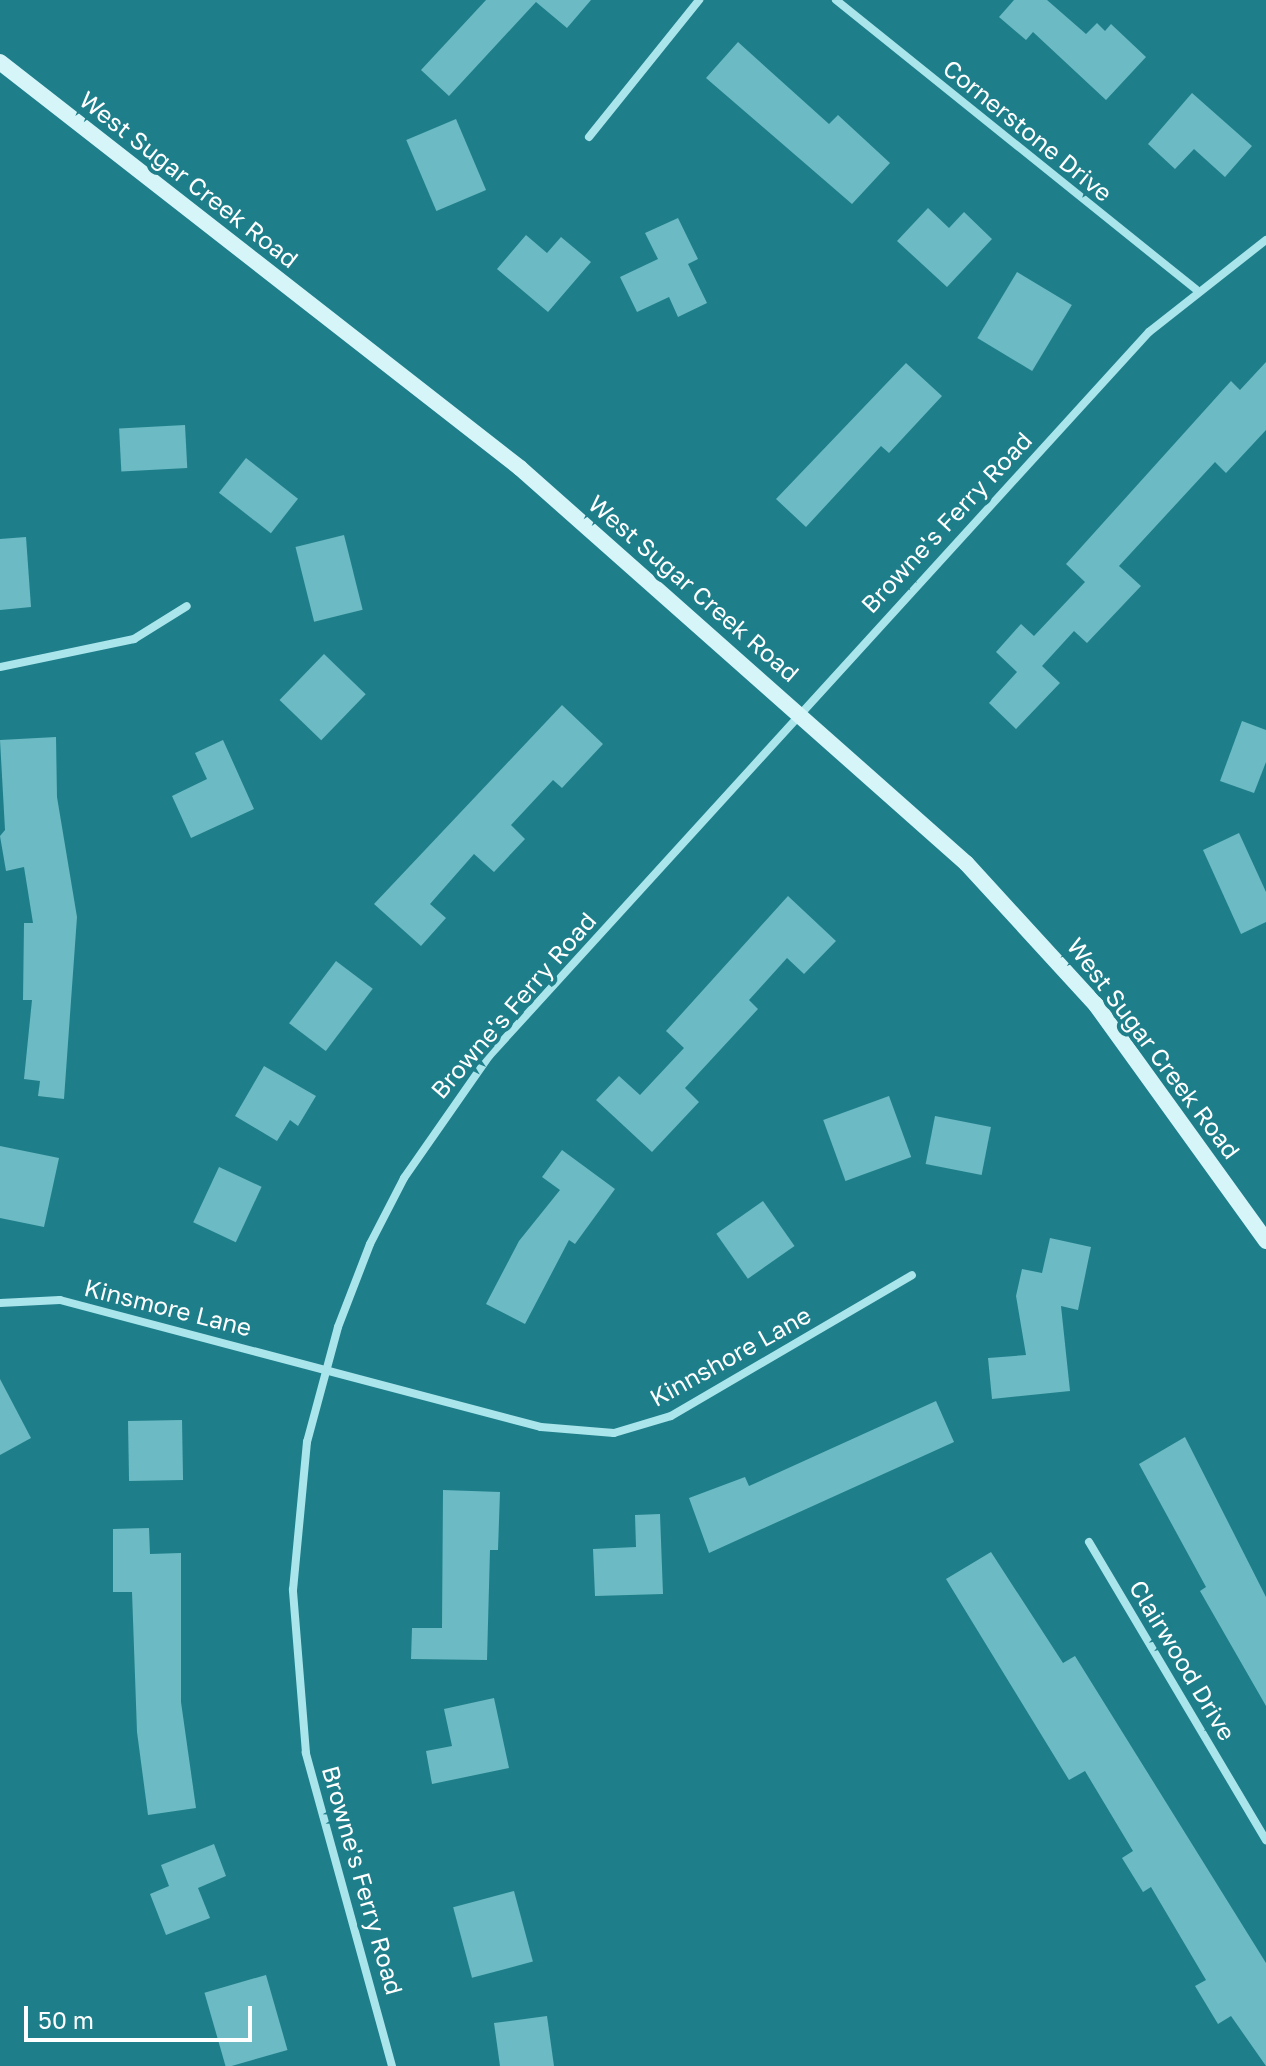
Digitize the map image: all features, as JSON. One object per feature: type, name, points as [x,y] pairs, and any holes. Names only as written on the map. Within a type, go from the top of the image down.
[{"type":"main road","name":"West Sugar Creek Road","points":[[0,62],[520,468],[966,863],[1065,966],[1266,1241]]},
{"type":"street","points":[[589,137],[699,0]]},
{"type":"street","name":"Cornerstone Drive","points":[[836,0],[1196,289]]},
{"type":"street","name":"Browne's Ferry Road","points":[[392,2066],[323,1825],[296,1679],[297,1516],[325,1368],[370,1244],[444,1116],[489,1056],[799,712],[1149,332],[1196,289],[1266,240]]},
{"type":"street","points":[[0,667],[134,639],[187,606]]},
{"type":"street","name":"Kinnshore Lane","points":[[325,1368],[541,1427],[614,1433],[671,1416],[912,1275]]},
{"type":"street","name":"Kinsmore Lane","points":[[0,1303],[60,1300],[325,1368]]},
{"type":"street","name":"Clairwood Drive","points":[[1089,1542],[1266,1840]]},
{"type":"building","points":[[486,0],[591,0],[567,28],[536,2],[449,96],[421,70]]},
{"type":"building","points":[[1014,0],[1047,0],[1086,34],[1097,23],[1105,31],[1111,24],[1146,57],[1106,100],[1033,32],[1026,40],[999,17]]},
{"type":"building","points":[[738,42],[829,124],[838,115],[890,163],[852,204],[706,78]]},
{"type":"building","points":[[1192,93],[1252,146],[1225,177],[1194,149],[1175,169],[1148,144]]},
{"type":"building","points":[[456,119],[486,190],[436,211],[406,140]]},
{"type":"building","points":[[928,208],[949,228],[964,212],[992,239],[947,287],[897,241]]},
{"type":"building","points":[[678,218],[698,259],[688,264],[707,303],[678,317],[669,297],[637,312],[620,277],[658,259],[645,233]]},
{"type":"building","points":[[526,235],[547,253],[561,237],[591,262],[548,312],[497,269]]},
{"type":"building","points":[[1017,272],[1072,305],[1032,371],[977,338]]},
{"type":"building","points":[[1266,362],[1266,430],[1226,473],[1215,462],[1119,566],[1141,586],[1087,643],[1074,631],[1042,666],[1060,683],[1016,729],[989,703],[1017,672],[996,652],[1021,624],[1034,636],[1085,582],[1066,564],[1231,381],[1240,390]]},
{"type":"building","points":[[906,363],[942,396],[889,453],[881,446],[806,527],[776,499]]},
{"type":"building","points":[[185,425],[187,468],[121,471],[119,428]]},
{"type":"building","points":[[246,458],[298,499],[271,533],[219,493]]},
{"type":"building","points":[[344,535],[363,610],[314,622],[295,547]]},
{"type":"building","points":[[26,537],[31,607],[0,610],[0,539]]},
{"type":"building","points":[[324,654],[366,694],[321,740],[280,700]]},
{"type":"building","points":[[562,705],[603,744],[562,788],[553,780],[511,825],[525,839],[494,872],[474,854],[430,904],[446,918],[421,946],[374,904]]},
{"type":"building","points":[[1242,721],[1266,730],[1266,762],[1254,793],[1220,781]]},
{"type":"building","points":[[56,737],[57,797],[77,917],[64,1099],[38,1096],[40,1081],[24,1079],[32,1000],[23,1000],[24,923],[33,923],[24,867],[6,871],[0,836],[5,830],[0,740]]},
{"type":"building","points":[[223,740],[254,809],[191,838],[172,796],[207,779],[195,753]]},
{"type":"building","points":[[1239,833],[1266,892],[1266,922],[1241,934],[1203,850]]},
{"type":"building","points":[[788,896],[836,941],[804,974],[787,958],[749,1000],[758,1009],[685,1088],[699,1102],[652,1152],[596,1100],[619,1076],[640,1095],[684,1048],[666,1031]]},
{"type":"building","points":[[336,961],[373,989],[326,1051],[289,1023]]},
{"type":"building","points":[[264,1066],[316,1096],[298,1126],[290,1120],[277,1141],[235,1116]]},
{"type":"building","points":[[889,1096],[911,1157],[845,1181],[823,1120]]},
{"type":"building","points":[[935,1116],[991,1127],[982,1175],[926,1164]]},
{"type":"building","points":[[0,1146],[59,1158],[44,1227],[0,1218]]},
{"type":"building","points":[[562,1150],[615,1189],[575,1244],[569,1240],[525,1324],[486,1304],[519,1241],[560,1190],[542,1177]]},
{"type":"building","points":[[219,1167],[262,1187],[236,1242],[193,1222]]},
{"type":"building","points":[[763,1201],[795,1246],[748,1279],[716,1234]]},
{"type":"building","points":[[1050,1238],[1091,1247],[1078,1310],[1061,1306],[1070,1391],[992,1399],[988,1358],[1026,1355],[1016,1296],[1022,1269],[1042,1273]]},
{"type":"building","points":[[0,1379],[31,1438],[0,1455]]},
{"type":"building","points":[[936,1401],[954,1442],[709,1553],[689,1498],[745,1477],[749,1486]]},
{"type":"building","points":[[182,1420],[183,1480],[129,1481],[128,1421]]},
{"type":"building","points":[[1185,1437],[1266,1597],[1266,1706],[1200,1591],[1206,1587],[1139,1464]]},
{"type":"building","points":[[443,1490],[500,1492],[498,1550],[490,1550],[487,1660],[411,1659],[412,1628],[442,1628]]},
{"type":"building","points":[[660,1514],[663,1594],[595,1596],[593,1549],[636,1547],[635,1515]]},
{"type":"building","points":[[149,1528],[150,1554],[181,1553],[181,1702],[196,1808],[148,1815],[137,1732],[132,1592],[113,1592],[113,1529]]},
{"type":"building","points":[[991,1552],[1063,1663],[1075,1656],[1266,1963],[1266,2066],[1231,2016],[1218,2024],[1195,1986],[1206,1980],[1151,1887],[1143,1892],[1122,1858],[1133,1851],[1085,1771],[1069,1780],[946,1579]]},
{"type":"building","points":[[494,1698],[509,1768],[432,1784],[426,1751],[452,1746],[444,1709]]},
{"type":"building","points":[[214,1844],[226,1876],[198,1888],[210,1918],[166,1935],[150,1894],[169,1886],[161,1865]]},
{"type":"building","points":[[514,1891],[533,1962],[472,1978],[453,1907]]},
{"type":"building","points":[[266,1975],[287,2050],[226,2066],[204,1993]]},
{"type":"building","points":[[547,2016],[554,2066],[500,2066],[494,2023]]}]
